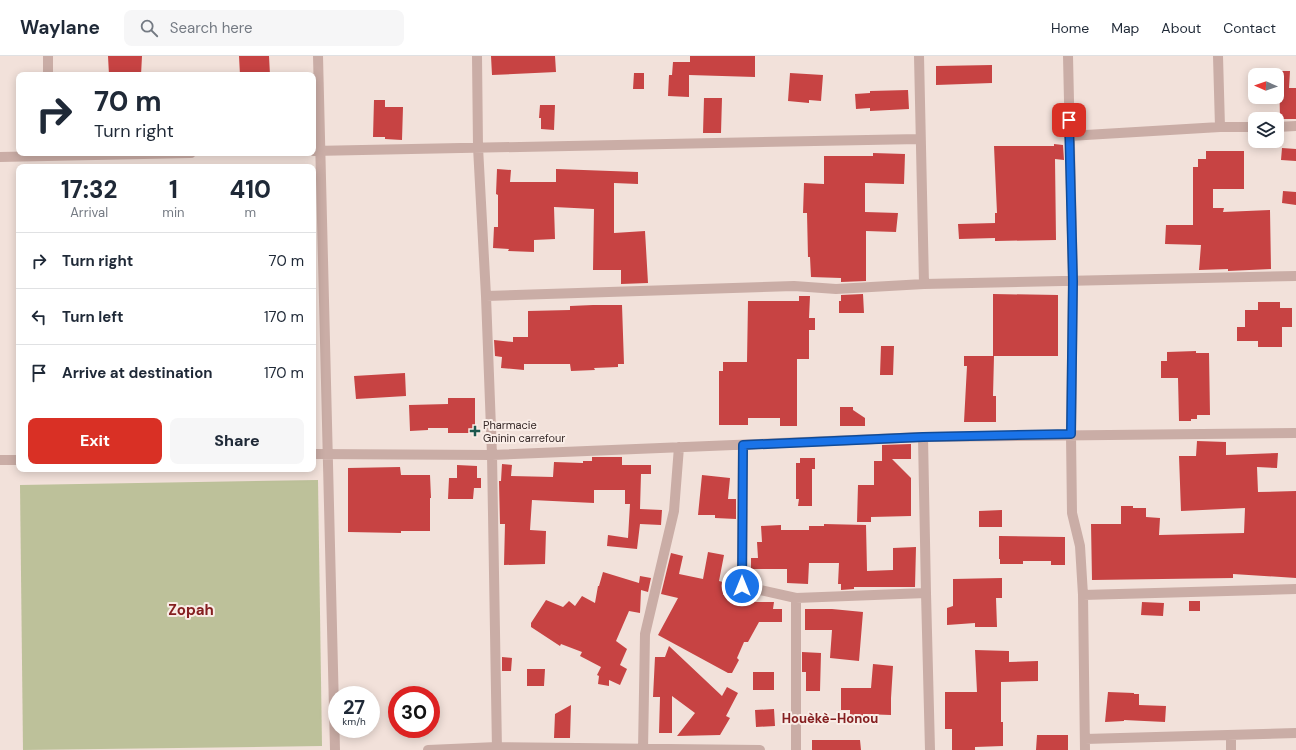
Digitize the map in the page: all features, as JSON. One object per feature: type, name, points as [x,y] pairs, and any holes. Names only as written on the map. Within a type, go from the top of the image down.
[{"type":"street","points":[[48,56],[48,72]]},
{"type":"street","points":[[318,56],[317,151],[328,453],[335,750]]},
{"type":"street","points":[[477,56],[478,148],[486,296],[492,455],[497,749]]},
{"type":"street","points":[[919,56],[924,284]]},
{"type":"street","points":[[1068,56],[1073,281],[1071,434],[1072,513],[1080,546],[1083,595],[1085,745],[1231,736],[1296,734]]},
{"type":"street","points":[[1218,56],[1220,127]]},
{"type":"street","points":[[1284,127],[1296,126]]},
{"type":"street","points":[[1069,136],[1220,127],[1248,127]]},
{"type":"street","points":[[317,151],[920,139]]},
{"type":"street","points":[[0,157],[16,156]]},
{"type":"street","points":[[486,296],[794,286],[836,289],[924,284],[1296,276]]},
{"type":"street","points":[[316,454],[492,455],[923,437],[1071,434],[1296,433]]},
{"type":"street","points":[[923,437],[930,750]]},
{"type":"street","points":[[743,445],[742,586],[796,598],[926,594]]},
{"type":"street","points":[[643,749],[645,634],[674,511],[679,447]]},
{"type":"street","points":[[0,460],[16,460]]},
{"type":"street","points":[[1083,595],[1296,588]]},
{"type":"street","points":[[796,598],[796,750]]},
{"type":"street","points":[[1231,736],[1231,750]]},
{"type":"street","points":[[428,750],[760,750]]},
{"type":"green space","points":[[318,480],[322,746],[23,750],[20,485]]},
{"type":"building","points":[[108,56],[142,56],[141,72],[109,72]]},
{"type":"building","points":[[239,56],[269,56],[270,72],[240,72]]},
{"type":"building","points":[[491,56],[555,56],[556,72],[492,75]]},
{"type":"building","points":[[690,56],[755,56],[755,77],[689,75],[689,97],[668,96],[669,75],[672,75],[673,62],[690,62]]},
{"type":"building","points":[[992,65],[992,83],[936,85],[936,66]]},
{"type":"building","points":[[1284,71],[1290,71],[1289,88],[1296,88],[1296,119],[1284,119],[1284,112],[1280,112],[1280,104],[1284,104]]},
{"type":"building","points":[[634,73],[644,73],[644,89],[633,89]]},
{"type":"building","points":[[790,73],[823,75],[821,101],[809,100],[809,103],[788,101]]},
{"type":"building","points":[[908,90],[909,109],[870,111],[870,108],[856,109],[855,94],[870,93],[870,91]]},
{"type":"building","points":[[704,98],[722,98],[721,133],[703,133]]},
{"type":"building","points":[[374,100],[385,100],[385,107],[403,107],[402,140],[385,139],[385,137],[373,137]]},
{"type":"building","points":[[540,105],[555,105],[554,130],[541,129],[541,118],[539,118]]},
{"type":"building","points":[[1054,144],[1063,145],[1064,160],[1055,159],[1056,240],[995,241],[995,238],[959,239],[958,224],[995,223],[995,213],[997,213],[994,146],[1054,146]]},
{"type":"building","points":[[1282,148],[1296,149],[1296,161],[1281,160]]},
{"type":"building","points":[[1206,151],[1244,151],[1244,189],[1213,189],[1213,208],[1224,208],[1223,212],[1270,210],[1271,269],[1228,271],[1228,269],[1199,270],[1201,245],[1165,244],[1166,225],[1193,225],[1193,167],[1198,167],[1198,159],[1206,159]]},
{"type":"building","points":[[873,153],[905,154],[904,184],[865,183],[865,212],[898,213],[896,232],[866,231],[866,281],[841,282],[841,278],[811,277],[810,257],[808,257],[807,213],[803,213],[804,183],[824,184],[824,156],[873,156]]},
{"type":"building","points":[[497,169],[511,170],[510,182],[556,182],[556,169],[638,172],[638,184],[614,183],[614,233],[645,231],[648,283],[621,284],[621,270],[593,270],[594,209],[554,207],[555,239],[534,240],[534,252],[508,251],[509,249],[493,248],[494,227],[498,227],[498,195],[496,194]]},
{"type":"building","points":[[1283,191],[1296,192],[1296,205],[1282,203]]},
{"type":"building","points":[[863,294],[864,313],[839,313],[839,301],[841,301],[841,295]]},
{"type":"building","points":[[993,294],[1058,295],[1058,356],[993,356]]},
{"type":"building","points":[[799,296],[810,296],[809,318],[815,318],[815,330],[809,330],[809,359],[797,359],[797,426],[780,426],[780,418],[748,418],[748,425],[719,425],[719,371],[723,371],[723,362],[747,362],[748,301],[799,301]]},
{"type":"building","points":[[1258,302],[1280,302],[1280,308],[1292,308],[1292,327],[1282,327],[1282,347],[1258,347],[1258,341],[1237,341],[1237,327],[1245,327],[1245,310],[1258,310]]},
{"type":"building","points":[[622,305],[624,364],[618,364],[618,367],[571,371],[570,364],[524,364],[524,370],[501,368],[502,357],[495,356],[494,340],[513,342],[513,337],[528,337],[528,311],[570,310],[570,306]]},
{"type":"building","points":[[881,346],[894,346],[893,375],[880,375]]},
{"type":"building","points":[[1196,351],[1196,353],[1209,353],[1210,415],[1197,415],[1197,419],[1191,419],[1191,421],[1179,421],[1178,378],[1161,378],[1161,361],[1167,361],[1167,352]]},
{"type":"building","points":[[964,356],[994,356],[993,396],[996,396],[996,422],[964,422],[967,366],[964,366]]},
{"type":"building","points":[[405,373],[406,396],[356,399],[354,376]]},
{"type":"building","points":[[448,398],[475,398],[475,433],[448,433],[448,428],[428,428],[428,430],[410,431],[409,405],[448,404]]},
{"type":"building","points":[[840,407],[853,407],[853,410],[865,418],[865,426],[840,426]]},
{"type":"building","points":[[1197,441],[1226,442],[1226,455],[1278,453],[1277,468],[1257,467],[1258,492],[1296,491],[1296,578],[1233,574],[1233,578],[1092,580],[1091,524],[1121,524],[1121,506],[1146,508],[1146,517],[1160,518],[1159,535],[1244,533],[1245,508],[1181,511],[1179,456],[1196,456]]},
{"type":"building","points":[[911,444],[911,459],[892,459],[911,478],[911,516],[871,517],[871,522],[857,522],[858,485],[874,485],[874,461],[882,461],[882,445]]},
{"type":"building","points":[[592,457],[622,457],[622,465],[651,465],[651,474],[641,474],[640,509],[662,510],[661,525],[640,524],[637,549],[607,546],[608,535],[628,538],[630,504],[625,504],[625,490],[594,490],[594,503],[532,500],[530,530],[546,531],[545,564],[504,565],[505,524],[500,524],[499,481],[501,481],[502,464],[512,465],[511,476],[553,477],[554,462],[583,463],[583,461],[592,461]]},
{"type":"building","points":[[800,458],[815,458],[815,469],[812,469],[812,506],[798,506],[799,499],[796,499],[796,463],[800,463]]},
{"type":"building","points":[[457,465],[477,466],[477,478],[481,478],[481,488],[474,488],[473,499],[448,499],[449,478],[457,478]]},
{"type":"building","points":[[400,467],[401,475],[430,475],[430,531],[401,531],[401,533],[348,532],[348,468]]},
{"type":"building","points":[[702,475],[730,478],[728,499],[736,499],[736,519],[715,518],[715,515],[698,515]]},
{"type":"building","points":[[1002,510],[1002,527],[979,527],[979,511]]},
{"type":"building","points":[[824,524],[866,525],[867,571],[893,570],[893,548],[916,547],[915,587],[854,587],[854,589],[841,590],[841,584],[838,584],[839,563],[809,563],[808,584],[787,583],[787,569],[751,569],[751,558],[758,558],[757,542],[762,542],[761,526],[781,525],[781,530],[809,530],[809,526],[824,526]]},
{"type":"building","points":[[999,536],[1065,537],[1065,565],[1051,565],[1051,561],[1023,561],[1023,564],[1000,564]]},
{"type":"building","points":[[708,552],[724,555],[719,581],[726,583],[723,595],[754,595],[755,602],[774,602],[773,609],[782,609],[782,622],[759,622],[748,642],[744,642],[737,658],[739,660],[732,673],[728,673],[658,635],[678,598],[661,594],[671,553],[683,556],[679,574],[703,579]]},
{"type":"building","points":[[603,572],[639,583],[640,576],[651,578],[648,592],[641,590],[640,613],[629,611],[616,641],[627,649],[620,665],[627,669],[620,685],[609,680],[609,686],[598,684],[599,676],[597,675],[601,667],[580,656],[582,652],[561,644],[560,646],[531,627],[531,623],[546,600],[563,607],[569,601],[575,606],[582,596],[595,603],[598,586]]},
{"type":"building","points":[[1002,578],[1002,598],[996,598],[997,627],[975,627],[975,623],[947,625],[947,608],[953,606],[953,579]]},
{"type":"building","points":[[1189,601],[1200,601],[1200,611],[1189,611]]},
{"type":"building","points":[[1142,602],[1164,603],[1163,616],[1141,615]]},
{"type":"building","points":[[805,609],[832,609],[863,612],[859,661],[830,658],[832,630],[805,630]]},
{"type":"building","points":[[669,646],[722,696],[727,687],[738,693],[726,716],[730,718],[720,735],[677,736],[695,713],[672,696],[672,733],[659,733],[660,697],[653,697],[655,657],[665,657]]},
{"type":"building","points":[[975,650],[1009,651],[1009,662],[1038,661],[1038,681],[1001,682],[1001,722],[1003,722],[1003,746],[975,747],[975,750],[952,750],[952,729],[945,729],[945,692],[977,692]]},
{"type":"building","points":[[802,652],[821,653],[820,691],[806,691],[806,672],[802,672]]},
{"type":"building","points":[[502,657],[512,658],[511,671],[502,671]]},
{"type":"building","points":[[873,664],[893,666],[891,715],[863,714],[863,717],[850,717],[850,710],[841,710],[841,688],[871,688]]},
{"type":"building","points":[[527,669],[545,669],[544,686],[527,686]]},
{"type":"building","points":[[753,672],[774,672],[774,690],[753,690]]},
{"type":"building","points":[[1108,692],[1139,694],[1139,705],[1166,706],[1165,722],[1124,720],[1105,722]]},
{"type":"building","points":[[571,705],[570,738],[554,738],[555,714]]},
{"type":"building","points":[[774,709],[775,726],[756,727],[755,710]]},
{"type":"building","points":[[1037,735],[1068,735],[1068,750],[1036,750]]},
{"type":"building","points":[[812,740],[860,740],[861,750],[812,750]]},
{"type":"place","name":"Pharmacie Gninin carrefour","points":[[475,431]]},
{"type":"district","name":"Zopah","points":[[191,610]]},
{"type":"district","name":"Houèkè-Honou","points":[[830,718]]},
{"type":"route","points":[[742,586],[743,445],[923,437],[1071,434],[1073,281],[1069,120]]}]
